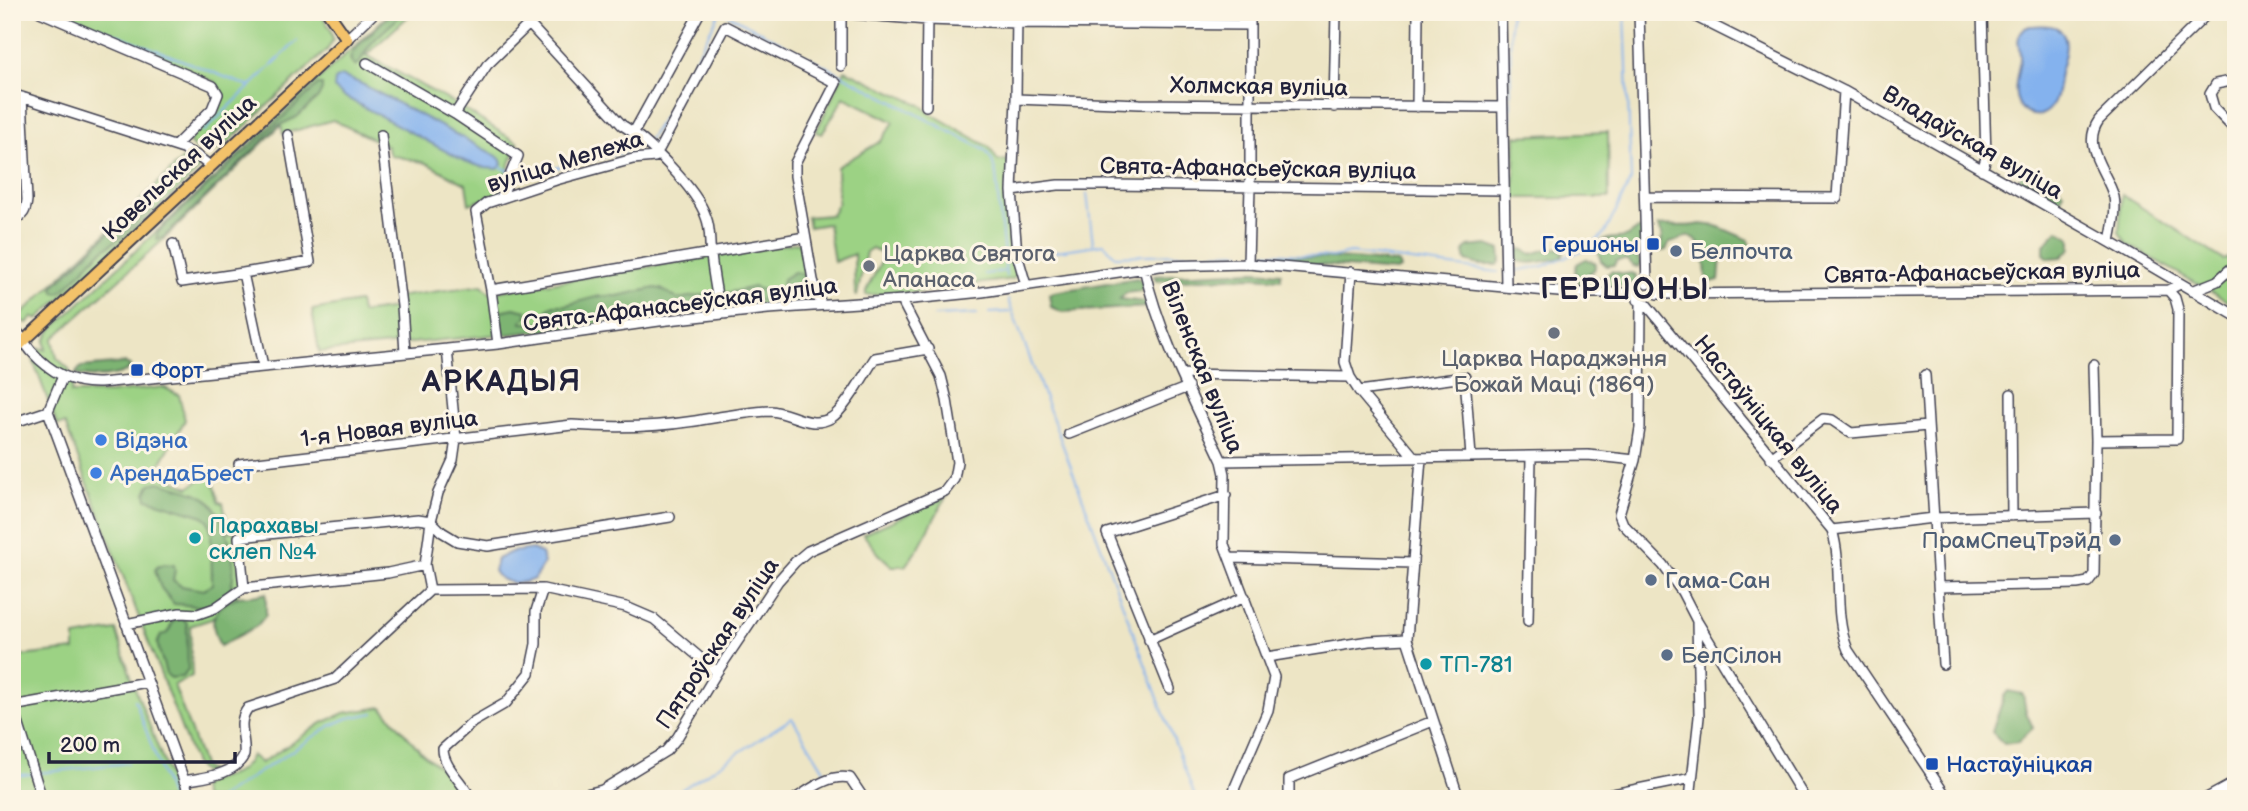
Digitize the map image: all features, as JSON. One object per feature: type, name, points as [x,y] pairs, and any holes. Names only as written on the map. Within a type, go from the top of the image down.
[{"type":"main road","points":[[328,12],[347,39]]},
{"type":"main road","name":"Ковельская вуліца","points":[[12,352],[347,39]]},
{"type":"street","points":[[40,12],[213,86],[218,93],[212,109],[175,146]]},
{"type":"street","name":"Ковельская вуліца","points":[[347,39],[375,12]]},
{"type":"street","points":[[518,12],[622,125],[634,132],[657,154],[702,205],[707,219],[720,314]]},
{"type":"street","points":[[454,114],[487,65],[527,23],[533,12]]},
{"type":"street","name":"вуліца Мележа","points":[[634,132],[700,12]]},
{"type":"street","points":[[827,12],[1016,23],[1250,25]]},
{"type":"street","points":[[1017,12],[1012,191],[1017,254],[1026,285]]},
{"type":"street","points":[[1248,264],[1250,12]]},
{"type":"street","points":[[1334,107],[1336,12]]},
{"type":"street","points":[[1417,107],[1418,12]]},
{"type":"street","points":[[1501,12],[1506,287]]},
{"type":"street","points":[[1639,12],[1647,284]]},
{"type":"street","name":"Владаўская вуліца","points":[[1686,12],[1844,91],[2236,316]]},
{"type":"street","points":[[1982,12],[1986,158],[1982,170]]},
{"type":"street","points":[[2110,242],[2113,197],[2092,147],[2093,130],[2099,120],[2209,12]]},
{"type":"street","points":[[841,13],[841,66]]},
{"type":"street","points":[[926,107],[927,16]]},
{"type":"street","name":"вуліца Мележа","points":[[498,344],[491,289],[476,212],[487,203],[556,180],[657,154],[725,26],[836,83],[795,163],[805,237]]},
{"type":"street","points":[[367,63],[454,114],[518,156],[501,198]]},
{"type":"street","points":[[2236,80],[2216,84],[2210,94],[2214,108],[2236,131]]},
{"type":"street","points":[[1645,197],[1836,198],[1844,91]]},
{"type":"street","points":[[12,219],[23,214],[27,200],[17,95],[175,146],[196,155],[210,166]]},
{"type":"street","name":"Холмская вуліца","points":[[1016,99],[1140,104],[1502,107]]},
{"type":"street","points":[[173,244],[182,282],[310,262],[288,135]]},
{"type":"street","points":[[381,135],[402,306],[405,353]]},
{"type":"street","name":"Свята-Афанасьеўская вуліца","points":[[1012,191],[1058,185],[1504,190]]},
{"type":"street","points":[[491,289],[805,237],[821,305]]},
{"type":"street","name":"Свята-Афанасьеўская вуліца","points":[[63,376],[85,384],[100,383],[498,344],[720,314],[903,300],[1160,266],[1248,264],[1641,300]]},
{"type":"street","points":[[2192,291],[2217,281],[2235,264]]},
{"type":"street","name":"Віленская вуліца","points":[[1144,268],[1156,308],[1182,374],[1222,461],[1226,495],[1224,544],[1274,677],[1268,710],[1234,787],[1232,799]]},
{"type":"street","points":[[1351,272],[1345,362],[1350,377],[1417,458],[1407,639],[1459,799]]},
{"type":"street","points":[[243,273],[263,366]]},
{"type":"street","points":[[1641,300],[1652,303],[1657,294],[1655,288],[1647,284],[1641,286],[1640,428],[1619,514],[1623,524],[1663,565],[1676,583],[1805,799]]},
{"type":"street","name":"Свята-Афанасьеўская вуліца","points":[[1657,294],[2168,290],[2180,284]]},
{"type":"street","points":[[2096,440],[2177,439],[2178,309],[2175,298],[2168,290]]},
{"type":"street","name":"Пятроўская вуліца","points":[[566,799],[602,790],[666,751],[677,738],[759,608],[794,562],[808,551],[945,491],[954,479],[957,462],[941,376],[903,300]]},
{"type":"street","name":"Настаўніцкая вуліца","points":[[1641,300],[1832,530],[1838,552],[1840,622],[1848,650],[1948,799]]},
{"type":"street","points":[[12,325],[32,352],[63,376],[48,411],[191,799]]},
{"type":"street","points":[[430,590],[425,565],[431,521],[438,493],[453,460],[456,439],[447,349]]},
{"type":"street","name":"1-я Новая вуліца","points":[[239,464],[572,425],[605,427],[693,421],[776,411],[795,419],[813,422],[830,419],[839,411],[875,358],[928,349]]},
{"type":"street","points":[[1939,587],[2077,584],[2088,582],[2094,574],[2094,365]]},
{"type":"street","points":[[1182,374],[1350,377]]},
{"type":"street","points":[[1925,375],[1943,664]]},
{"type":"street","points":[[1359,391],[1465,377],[1471,457]]},
{"type":"street","points":[[1069,434],[1188,387]]},
{"type":"street","points":[[2011,394],[2012,516]]},
{"type":"street","points":[[12,423],[48,411]]},
{"type":"street","points":[[1771,458],[1823,419],[1832,420],[1851,433],[1927,426]]},
{"type":"street","points":[[1222,461],[1588,456],[1634,460]]},
{"type":"street","points":[[1528,621],[1531,457]]},
{"type":"street","points":[[1170,689],[1107,533],[1226,495]]},
{"type":"street","points":[[1832,530],[1933,518],[2096,513]]},
{"type":"street","points":[[244,588],[239,537],[418,519],[431,521],[449,536],[488,546],[670,517]]},
{"type":"street","points":[[1230,558],[1413,563]]},
{"type":"street","points":[[126,624],[180,613],[198,614],[215,608],[244,588],[388,573],[425,565]]},
{"type":"street","points":[[184,781],[212,777],[235,766],[244,755],[241,724],[248,708],[335,679],[430,590],[543,589],[626,607],[654,619],[717,672]]},
{"type":"street","points":[[471,799],[443,756],[443,749],[473,722],[506,703],[530,673],[536,644],[536,611],[543,589]]},
{"type":"street","points":[[1149,640],[1245,597]]},
{"type":"street","points":[[1690,799],[1699,717],[1697,621]]},
{"type":"street","points":[[1267,657],[1368,641],[1407,639]]},
{"type":"street","points":[[13,706],[147,682]]},
{"type":"street","points":[[12,684],[13,706],[42,799]]},
{"type":"street","points":[[1286,799],[1289,796],[1289,779],[1433,721]]},
{"type":"street","points":[[795,799],[823,781],[840,776],[850,778],[864,799]]},
{"type":"street","points":[[1589,799],[1692,778]]},
{"type":"street","points":[[2205,799],[2236,782]]},
{"type":"green space","points":[[50,12],[320,12],[331,30],[333,40],[327,50],[222,148],[208,154],[189,142],[190,137],[209,119],[219,104],[220,89],[215,82]]},
{"type":"green space","points":[[391,12],[413,12],[366,55],[454,103],[518,143],[498,195],[469,204],[466,184],[426,163],[390,155],[387,146],[333,120],[283,134],[281,125],[165,238],[53,339],[57,358],[69,369],[71,393],[110,393],[163,387],[179,395],[185,420],[155,473],[189,487],[212,472],[219,502],[223,503],[229,532],[235,532],[240,573],[237,595],[212,619],[190,626],[192,676],[174,685],[204,768],[212,772],[203,773],[195,764],[65,424],[57,425],[33,360],[40,348],[46,350],[45,341],[51,330]]},
{"type":"green space","points":[[392,12],[405,12],[373,41],[360,63],[354,66],[350,59],[353,51]]},
{"type":"green space","points":[[845,70],[921,105],[989,147],[998,161],[1008,160],[1017,271],[1013,279],[900,294],[899,291],[899,294],[866,295],[883,258],[882,254],[872,248],[866,252],[857,296],[855,295],[854,254],[834,262],[828,224],[809,227],[807,217],[831,215],[838,203],[837,167],[881,141],[894,122],[844,97],[822,134],[816,132]]},
{"type":"green space","points":[[318,85],[322,85],[322,90],[318,98],[297,117],[278,126],[163,238],[156,239],[158,232]]},
{"type":"green space","points":[[1608,132],[1609,198],[1514,198],[1516,136]]},
{"type":"green space","points":[[186,156],[198,164],[195,174],[37,320],[33,317],[27,323],[17,319]]},
{"type":"green space","points":[[2030,170],[2063,191],[2059,207],[2017,182],[2022,173]]},
{"type":"green space","points":[[2122,195],[2224,260],[2236,253],[2236,306],[2127,244],[2119,232]]},
{"type":"green space","points":[[149,201],[154,205],[150,211],[98,254],[65,289],[59,293],[54,292],[53,288],[57,283],[134,209]]},
{"type":"green space","points":[[1658,226],[1717,226],[1749,240],[1750,249],[1726,250],[1721,257],[1719,280],[1707,283],[1704,257],[1696,240],[1690,237],[1682,238],[1669,243],[1666,250],[1661,251],[1662,235]]},
{"type":"green space","points":[[1638,229],[1644,230],[1645,240],[1634,252],[1642,263],[1638,267],[1627,260],[1617,260],[1614,265],[1607,266],[1601,261],[1597,250],[1602,241],[1623,238]]},
{"type":"green space","points":[[2058,230],[2071,238],[2071,248],[2062,257],[2049,258],[2044,254],[2044,245]]},
{"type":"green space","points":[[800,242],[803,244],[814,301],[656,317],[625,315],[596,325],[319,352],[312,310],[359,302],[361,313],[396,308],[396,297],[482,285],[490,293]]},
{"type":"green space","points":[[1488,245],[1500,250],[1501,260],[1498,265],[1479,265],[1466,261],[1464,252],[1468,247]]},
{"type":"green space","points":[[1559,248],[1564,253],[1561,258],[1542,262],[1529,263],[1510,258],[1511,252],[1522,249],[1532,254]]},
{"type":"green space","points":[[1260,254],[1398,263],[1400,269],[1396,271],[1257,260],[1255,256]]},
{"type":"green space","points":[[1586,259],[1596,263],[1594,270],[1589,273],[1596,279],[1605,277],[1611,271],[1636,275],[1635,282],[1615,287],[1579,283],[1575,271],[1577,264]]},
{"type":"green space","points":[[1255,271],[1281,273],[1281,279],[1253,277],[1156,281],[1154,276]]},
{"type":"green space","points":[[794,272],[807,279],[809,289],[805,295],[791,297],[781,290],[783,279]]},
{"type":"green space","points":[[1137,278],[1144,282],[1141,291],[1126,293],[1120,299],[1145,302],[1147,307],[1062,312],[1051,307],[1049,294],[1054,292]]},
{"type":"green space","points":[[754,287],[767,292],[765,300],[727,306],[722,302],[727,293]]},
{"type":"green space","points":[[655,288],[678,299],[710,295],[712,303],[706,310],[657,316],[627,310],[601,321],[550,316],[547,312],[548,308],[554,305]]},
{"type":"green space","points":[[514,308],[527,311],[527,317],[521,323],[551,323],[553,327],[550,330],[503,335],[497,314]]},
{"type":"green space","points":[[125,363],[130,365],[129,370],[110,376],[90,377],[76,373],[81,367]]},
{"type":"green space","points":[[159,482],[206,498],[222,520],[232,552],[233,569],[232,584],[227,596],[217,604],[201,607],[174,604],[161,588],[155,570],[164,564],[174,565],[173,580],[181,586],[204,590],[212,584],[211,531],[208,520],[203,516],[147,499],[146,493],[150,484]]},
{"type":"green space","points":[[946,497],[919,547],[905,566],[892,566],[863,534]]},
{"type":"green space","points":[[266,593],[266,615],[257,626],[220,646],[213,624],[218,610],[236,598]]},
{"type":"green space","points":[[182,618],[187,623],[188,670],[182,677],[171,678],[166,674],[157,643],[161,635],[168,633],[173,621]]},
{"type":"green space","points":[[116,630],[132,680],[178,799],[12,799],[12,657],[75,650],[75,637]]},
{"type":"green space","points":[[2008,691],[2023,694],[2026,712],[2033,728],[2018,742],[2004,744],[1992,732]]},
{"type":"green space","points":[[382,707],[422,753],[448,774],[464,799],[204,799],[201,788],[240,770],[251,755],[261,763],[322,723],[344,713]]},
{"type":"water","points":[[2030,26],[2057,28],[2065,37],[2066,43],[2053,103],[2046,112],[2038,115],[2024,111],[2019,105],[2016,93],[2020,59],[2018,38],[2023,30]]},
{"type":"water","points":[[341,76],[360,83],[497,156],[502,165],[498,169],[485,168],[464,161],[343,96],[334,88],[335,80]]},
{"type":"water","points":[[532,549],[541,553],[544,563],[534,579],[512,582],[497,576],[494,571],[497,559],[511,552]]},
{"type":"waterway","points":[[60,12],[250,87]]},
{"type":"waterway","points":[[649,139],[667,112],[720,12]]},
{"type":"waterway","points":[[723,12],[985,150],[992,160],[996,175],[1006,276]]},
{"type":"waterway","points":[[1510,12],[1511,128]]},
{"type":"waterway","points":[[1513,271],[1541,267],[1588,248],[1605,233],[1631,180],[1625,12]]},
{"type":"waterway","points":[[203,132],[297,41]]},
{"type":"waterway","points":[[515,173],[529,174],[630,151],[642,145]]},
{"type":"waterway","points":[[501,167],[510,171]]},
{"type":"waterway","points":[[1087,194],[1093,243]]},
{"type":"waterway","points":[[1030,255],[1104,244],[1115,256],[1241,252]]},
{"type":"waterway","points":[[1256,252],[1332,257],[1350,253],[1498,272]]},
{"type":"waterway","points":[[985,274],[1005,271]]},
{"type":"waterway","points":[[940,282],[973,276]]},
{"type":"waterway","points":[[1008,300],[1196,799]]},
{"type":"waterway","points":[[989,313],[1009,312]]},
{"type":"waterway","points":[[934,316],[977,314]]},
{"type":"waterway","points":[[135,700],[171,799]]},
{"type":"waterway","points":[[218,799],[330,726],[348,718],[374,713]]},
{"type":"waterway","points":[[667,799],[792,718],[824,770]]},
{"type":"waterway","points":[[38,773],[128,763]]},
{"type":"waterway","points":[[12,776],[32,774]]},
{"type":"waterway","points":[[837,789],[843,799]]},
{"type":"place","name":"Гершоны","points":[[1653,244]]},
{"type":"place","name":"Белпочта","points":[[1676,251]]},
{"type":"place","name":"Царква Святога Апанаса","points":[[869,266]]},
{"type":"place","name":"Царква Нараджэння Божай Маці (1869)","points":[[1554,333]]},
{"type":"place","name":"Форт","points":[[137,370]]},
{"type":"place","name":"Відэна","points":[[101,440]]},
{"type":"place","name":"АрендаБрест","points":[[96,473]]},
{"type":"place","name":"Парахавы склеп №4","points":[[195,538]]},
{"type":"place","name":"ПрамСпецТрэйд","points":[[2115,540]]},
{"type":"place","name":"Гама-Сан","points":[[1651,580]]},
{"type":"place","name":"БелСілон","points":[[1667,655]]},
{"type":"place","name":"ТП-781","points":[[1426,664]]},
{"type":"place","name":"Настаўніцкая","points":[[1932,764]]},
{"type":"district","name":"ГЕРШОНЫ","points":[[1625,289]]},
{"type":"district","name":"АРКАДЫЯ","points":[[502,381]]}]
